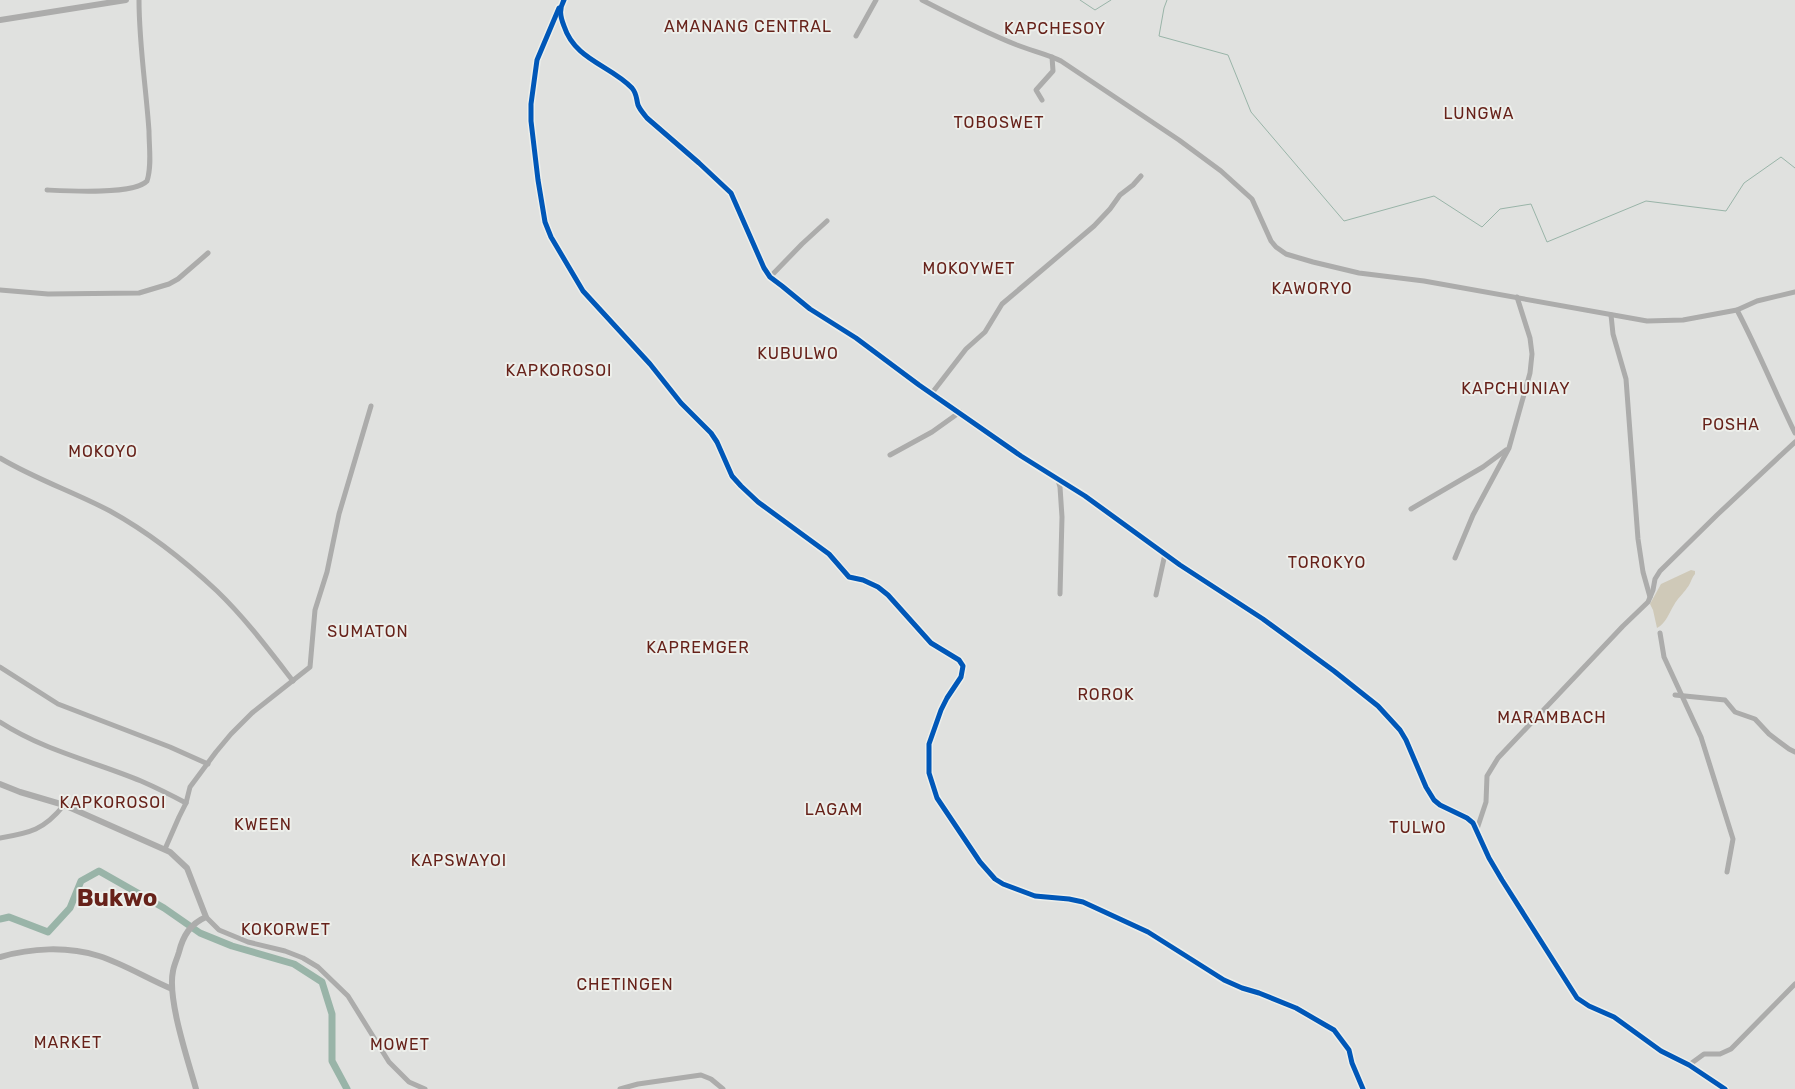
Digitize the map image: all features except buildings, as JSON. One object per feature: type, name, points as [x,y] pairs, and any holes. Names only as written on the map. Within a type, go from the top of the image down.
[{"type":"main road","points":[[0,20],[126,0]]},
{"type":"main road","points":[[0,784],[64,805],[165,849],[187,868],[206,917],[188,929],[180,946],[173,972],[172,989],[183,1042],[196,1089]]},
{"type":"main road","points":[[0,957],[18,952],[53,949],[82,952],[118,963],[172,989]]},
{"type":"street","points":[[47,190],[95,191],[131,189],[140,187],[147,181],[149,141],[143,52],[139,23],[139,0]]},
{"type":"street","points":[[564,0],[537,60],[530,121],[545,222],[551,237],[583,291],[650,364],[693,416],[711,433],[732,476],[741,486],[758,502],[829,554],[849,577],[863,580],[878,587],[888,595],[931,643],[959,660],[962,666],[961,677],[941,710],[929,744],[929,773],[938,798],[980,862],[995,879],[1003,884],[1035,896],[1083,902],[1148,932],[1224,980],[1289,1005],[1334,1030],[1349,1050],[1352,1063],[1363,1089]]},
{"type":"street","points":[[856,36],[876,0]]},
{"type":"street","points":[[922,0],[970,25],[1019,46],[1052,57],[1171,134],[1221,171],[1252,199],[1271,241],[1286,254],[1359,273],[1424,281],[1647,321],[1683,320],[1737,310],[1757,301],[1795,292]]},
{"type":"street","points":[[560,6],[561,18],[565,29],[575,46],[601,67],[629,85],[636,93],[640,108],[647,118],[700,163],[731,194],[757,256],[770,277],[810,308],[856,338],[1021,456],[1085,496],[1165,554],[1263,620],[1334,671],[1378,706],[1400,730],[1406,740],[1426,787],[1434,800],[1440,805],[1467,818],[1477,829],[1489,858],[1502,880],[1577,998],[1614,1017],[1672,1058],[1690,1065],[1725,1089]]},
{"type":"street","points":[[1042,100],[1036,90],[1053,71],[1052,57]]},
{"type":"street","points":[[932,393],[966,349],[981,338],[1002,304],[1094,226],[1110,209],[1120,194],[1133,185],[1141,176]]},
{"type":"street","points":[[770,277],[827,221]]},
{"type":"street","points":[[0,290],[53,294],[139,293],[169,284],[178,279],[208,253]]},
{"type":"street","points":[[1455,558],[1473,515],[1508,448],[1530,373],[1532,354],[1530,338],[1517,297]]},
{"type":"street","points":[[1737,310],[1758,351],[1762,366],[1795,433]]},
{"type":"street","points":[[1611,315],[1613,334],[1626,379],[1638,539],[1643,572],[1650,598]]},
{"type":"street","points":[[165,849],[178,816],[186,803],[190,787],[231,734],[243,722],[307,671],[312,663],[315,610],[327,572],[339,514],[371,406]]},
{"type":"street","points":[[890,455],[932,432],[960,412]]},
{"type":"street","points":[[1477,829],[1486,802],[1487,776],[1490,768],[1650,598],[1655,579],[1660,572],[1717,515],[1795,442]]},
{"type":"street","points":[[1411,509],[1483,467],[1508,448]]},
{"type":"street","points":[[0,458],[115,514],[178,558],[235,610],[293,681]]},
{"type":"street","points":[[1058,480],[1062,517],[1060,594]]},
{"type":"street","points":[[1156,596],[1165,554]]},
{"type":"street","points":[[1660,633],[1664,657],[1701,737],[1733,839],[1727,872]]},
{"type":"street","points":[[0,667],[58,704],[170,746],[208,764]]},
{"type":"street","points":[[1675,695],[1725,700],[1735,712],[1754,719],[1768,734],[1795,752]]},
{"type":"street","points":[[0,722],[51,749],[141,781],[186,803]]},
{"type":"street","points":[[0,838],[32,832],[42,827],[55,817],[64,805]]},
{"type":"street","points":[[206,917],[219,930],[248,942],[291,953],[304,958],[318,967],[348,996],[389,1062],[409,1082],[425,1089]]},
{"type":"street","points":[[1690,1065],[1704,1054],[1720,1054],[1731,1049],[1795,984]]},
{"type":"street","points":[[620,1089],[638,1084],[701,1075],[711,1079],[723,1089]]},
{"type":"shaded area","points":[[1691,570],[1695,571],[1693,578],[1665,621],[1657,628],[1650,604],[1661,584]]},
{"type":"waterway","points":[[1080,0],[1095,10],[1111,0]]},
{"type":"waterway","points":[[1167,0],[1159,36],[1228,55],[1251,112],[1344,221],[1434,196],[1482,227],[1500,209],[1531,204],[1547,242],[1646,201],[1726,211],[1744,183],[1781,157],[1795,168]]},
{"type":"waterway","points":[[0,919],[9,917],[48,932],[70,908],[81,881],[99,871],[164,908],[200,933],[232,946],[294,964],[322,982],[332,1014],[332,1061],[347,1089]]},
{"type":"cycle path","points":[[564,0],[561,10],[562,19],[569,37],[576,47],[632,88],[636,94],[639,107],[647,118],[731,193],[764,268],[770,277],[810,309],[856,338],[919,385],[1021,456],[1085,496],[1180,565],[1263,619],[1378,706],[1400,730],[1406,740],[1426,787],[1434,800],[1473,823],[1489,858],[1502,880],[1577,998],[1589,1006],[1614,1017],[1661,1051],[1689,1065],[1725,1089]]},
{"type":"cycle path","points":[[559,8],[537,60],[531,104],[531,121],[538,180],[545,222],[551,237],[583,291],[650,364],[681,403],[711,433],[732,476],[741,486],[758,502],[829,554],[849,577],[863,580],[878,587],[888,595],[931,643],[959,660],[963,666],[961,677],[941,710],[929,744],[929,773],[937,798],[980,862],[995,879],[1003,884],[1035,896],[1083,902],[1148,932],[1224,980],[1296,1008],[1334,1030],[1349,1050],[1352,1063],[1363,1089]]},
{"type":"district","name":"AMANANG CENTRAL","points":[[748,26]]},
{"type":"district","name":"KAPCHESOY","points":[[1055,28]]},
{"type":"district","name":"LUNGWA","points":[[1479,113]]},
{"type":"district","name":"TOBOSWET","points":[[999,122]]},
{"type":"district","name":"MOKOYWET","points":[[969,268]]},
{"type":"district","name":"KAWORYO","points":[[1312,288]]},
{"type":"district","name":"KUBULWO","points":[[798,353]]},
{"type":"district","name":"KAPKOROSOI","points":[[559,370]]},
{"type":"district","name":"KAPCHUNIAY","points":[[1516,388]]},
{"type":"district","name":"POSHA","points":[[1731,424]]},
{"type":"district","name":"MOKOYO","points":[[103,451]]},
{"type":"district","name":"TOROKYO","points":[[1327,562]]},
{"type":"district","name":"SUMATON","points":[[368,631]]},
{"type":"district","name":"KAPREMGER","points":[[698,647]]},
{"type":"district","name":"ROROK","points":[[1106,694]]},
{"type":"district","name":"MARAMBACH","points":[[1552,717]]},
{"type":"district","name":"KAPKOROSOI","points":[[113,802]]},
{"type":"district","name":"LAGAM","points":[[834,809]]},
{"type":"district","name":"KWEEN","points":[[263,824]]},
{"type":"district","name":"TULWO","points":[[1418,827]]},
{"type":"district","name":"KAPSWAYOI","points":[[459,860]]},
{"type":"district","name":"Bukwo","points":[[117,898]]},
{"type":"district","name":"KOKORWET","points":[[286,929]]},
{"type":"district","name":"CHETINGEN","points":[[625,984]]},
{"type":"district","name":"MARKET","points":[[68,1042]]},
{"type":"district","name":"MOWET","points":[[400,1044]]}]
